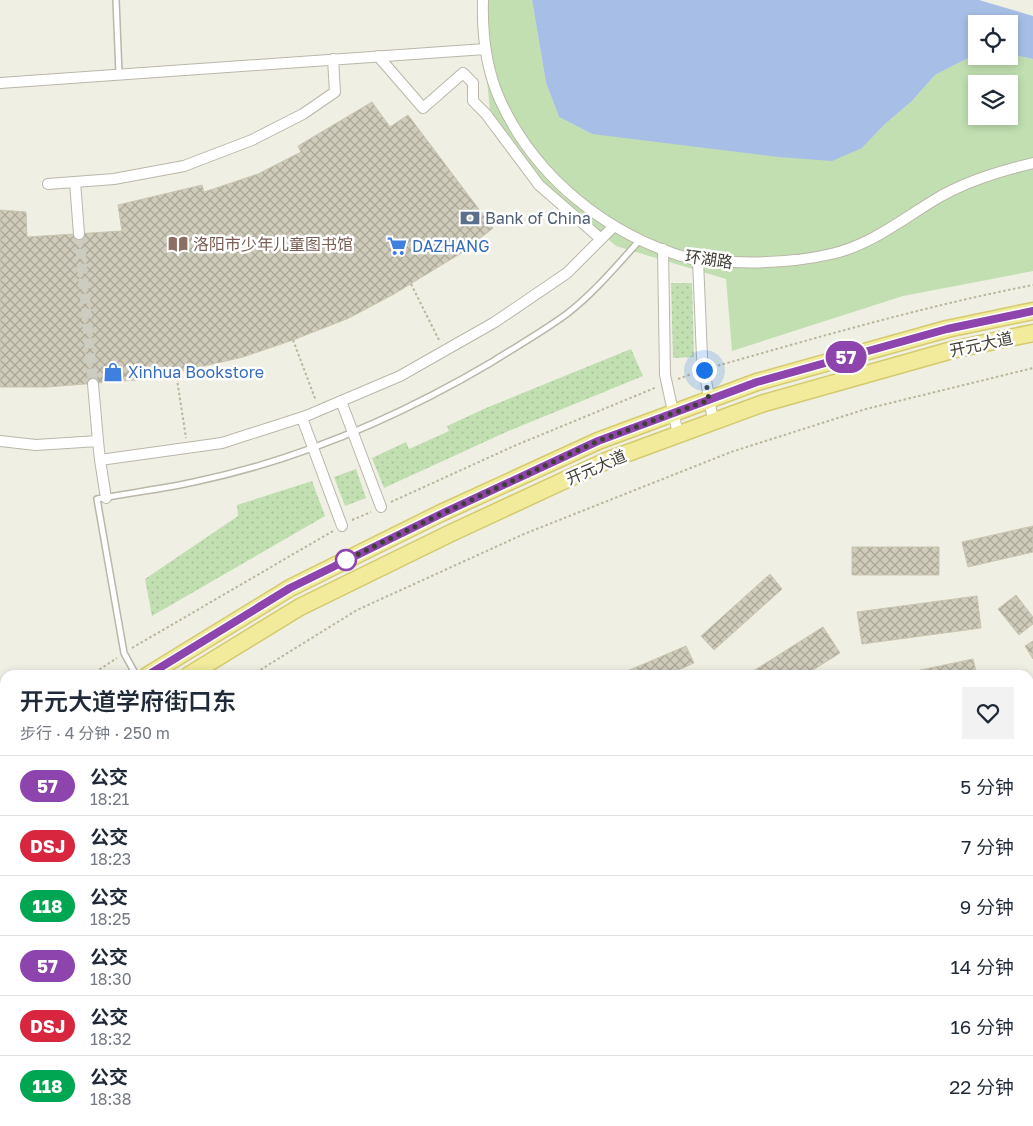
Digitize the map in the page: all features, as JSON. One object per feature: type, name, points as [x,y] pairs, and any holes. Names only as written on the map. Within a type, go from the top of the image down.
[{"type":"main road","name":"开元大道","points":[[156,670],[290,588],[441,514],[598,441],[757,382],[937,331],[1033,311]]},
{"type":"main road","name":"开元大道","points":[[197,670],[300,607],[450,533],[606,461],[764,403],[942,352],[1033,333]]},
{"type":"street","name":"环湖路","points":[[483,0],[482,24],[489,67],[499,99],[518,135],[565,190],[592,212],[640,240],[690,259],[740,263],[789,262],[833,254],[866,242],[962,185],[993,173],[1033,163]]},
{"type":"street","points":[[0,83],[485,48]]},
{"type":"street","points":[[378,56],[423,108],[463,73],[473,83],[473,101],[486,114],[539,185],[601,239]]},
{"type":"street","points":[[48,184],[114,179],[184,166],[252,140],[303,114],[335,92],[333,60]]},
{"type":"street","points":[[75,182],[79,234]]},
{"type":"street","points":[[100,460],[222,443],[302,418],[400,376],[496,322],[567,273],[614,226]]},
{"type":"street","points":[[663,249],[665,376],[678,434]]},
{"type":"street","points":[[698,260],[702,357],[714,422]]},
{"type":"street","points":[[93,384],[100,460],[106,498]]},
{"type":"street","points":[[341,401],[381,507]]},
{"type":"street","points":[[302,418],[342,526]]},
{"type":"street","points":[[0,441],[36,445],[98,441]]},
{"type":"lane","points":[[116,0],[120,75]]},
{"type":"lane","points":[[133,670],[124,653],[97,499],[194,482],[276,460],[313,448],[405,409],[466,377],[569,312],[605,278],[640,240]]},
{"type":"path","points":[[411,284],[445,351]]},
{"type":"path","points":[[293,340],[320,410]]},
{"type":"path","points":[[260,670],[357,610],[524,534],[731,452],[866,409],[1033,368]]},
{"type":"path","points":[[176,373],[188,448]]},
{"type":"green space","points":[[483,0],[532,0],[546,83],[559,117],[592,134],[862,148],[885,124],[912,101],[935,75],[968,58],[968,65],[1018,65],[1018,56],[1033,59],[1033,271],[903,296],[732,351],[726,279],[616,246],[541,182],[490,111],[484,50]]},
{"type":"green space","points":[[671,283],[692,283],[694,357],[673,358]]},
{"type":"green space","points":[[631,349],[643,376],[504,433],[384,488],[372,458],[406,442],[409,449],[449,431],[447,426],[486,408]]},
{"type":"green space","points":[[356,469],[366,498],[345,506],[334,477]]},
{"type":"green space","points":[[312,481],[325,516],[152,616],[145,579],[238,516],[237,505]]},
{"type":"water","points":[[532,0],[979,0],[1033,16],[1033,59],[1018,56],[1018,15],[968,15],[968,58],[935,75],[912,101],[885,124],[862,148],[832,161],[779,157],[592,134],[559,117],[546,83]]},
{"type":"building","points":[[372,102],[390,127],[408,115],[493,228],[463,252],[394,294],[349,318],[243,357],[148,379],[47,387],[0,387],[0,210],[26,212],[27,237],[122,231],[118,205],[202,185],[204,192],[258,174],[301,152],[298,146]]},
{"type":"building","points":[[1033,526],[1033,552],[968,567],[962,542]]},
{"type":"building","points":[[852,547],[939,547],[939,575],[852,575]]},
{"type":"building","points":[[770,574],[782,589],[714,650],[701,636]]},
{"type":"building","points":[[1016,595],[1033,617],[1033,624],[1019,635],[998,609]]},
{"type":"building","points":[[977,596],[981,628],[862,644],[857,612]]},
{"type":"building","points":[[823,627],[840,653],[813,670],[755,670]]},
{"type":"building","points":[[1033,641],[1033,659],[1025,646]]},
{"type":"building","points":[[686,646],[694,663],[678,670],[630,670]]},
{"type":"building","points":[[973,659],[976,670],[921,670]]},
{"type":"tunnel","points":[[79,234],[93,384]]},
{"type":"bus line","name":"57","points":[[156,670],[290,588],[441,514],[598,441],[757,382],[947,329],[1033,311]]},
{"type":"place","name":"Bank of China","points":[[470,218]]},
{"type":"place","name":"洛阳市少年儿童图书馆","points":[[178,244]]},
{"type":"place","name":"DAZHANG","points":[[397,246]]},
{"type":"place","name":"Xinhua Bookstore","points":[[113,372]]},
{"type":"route","points":[[346,560],[340,563],[598,441],[709,400],[704,370]]}]
